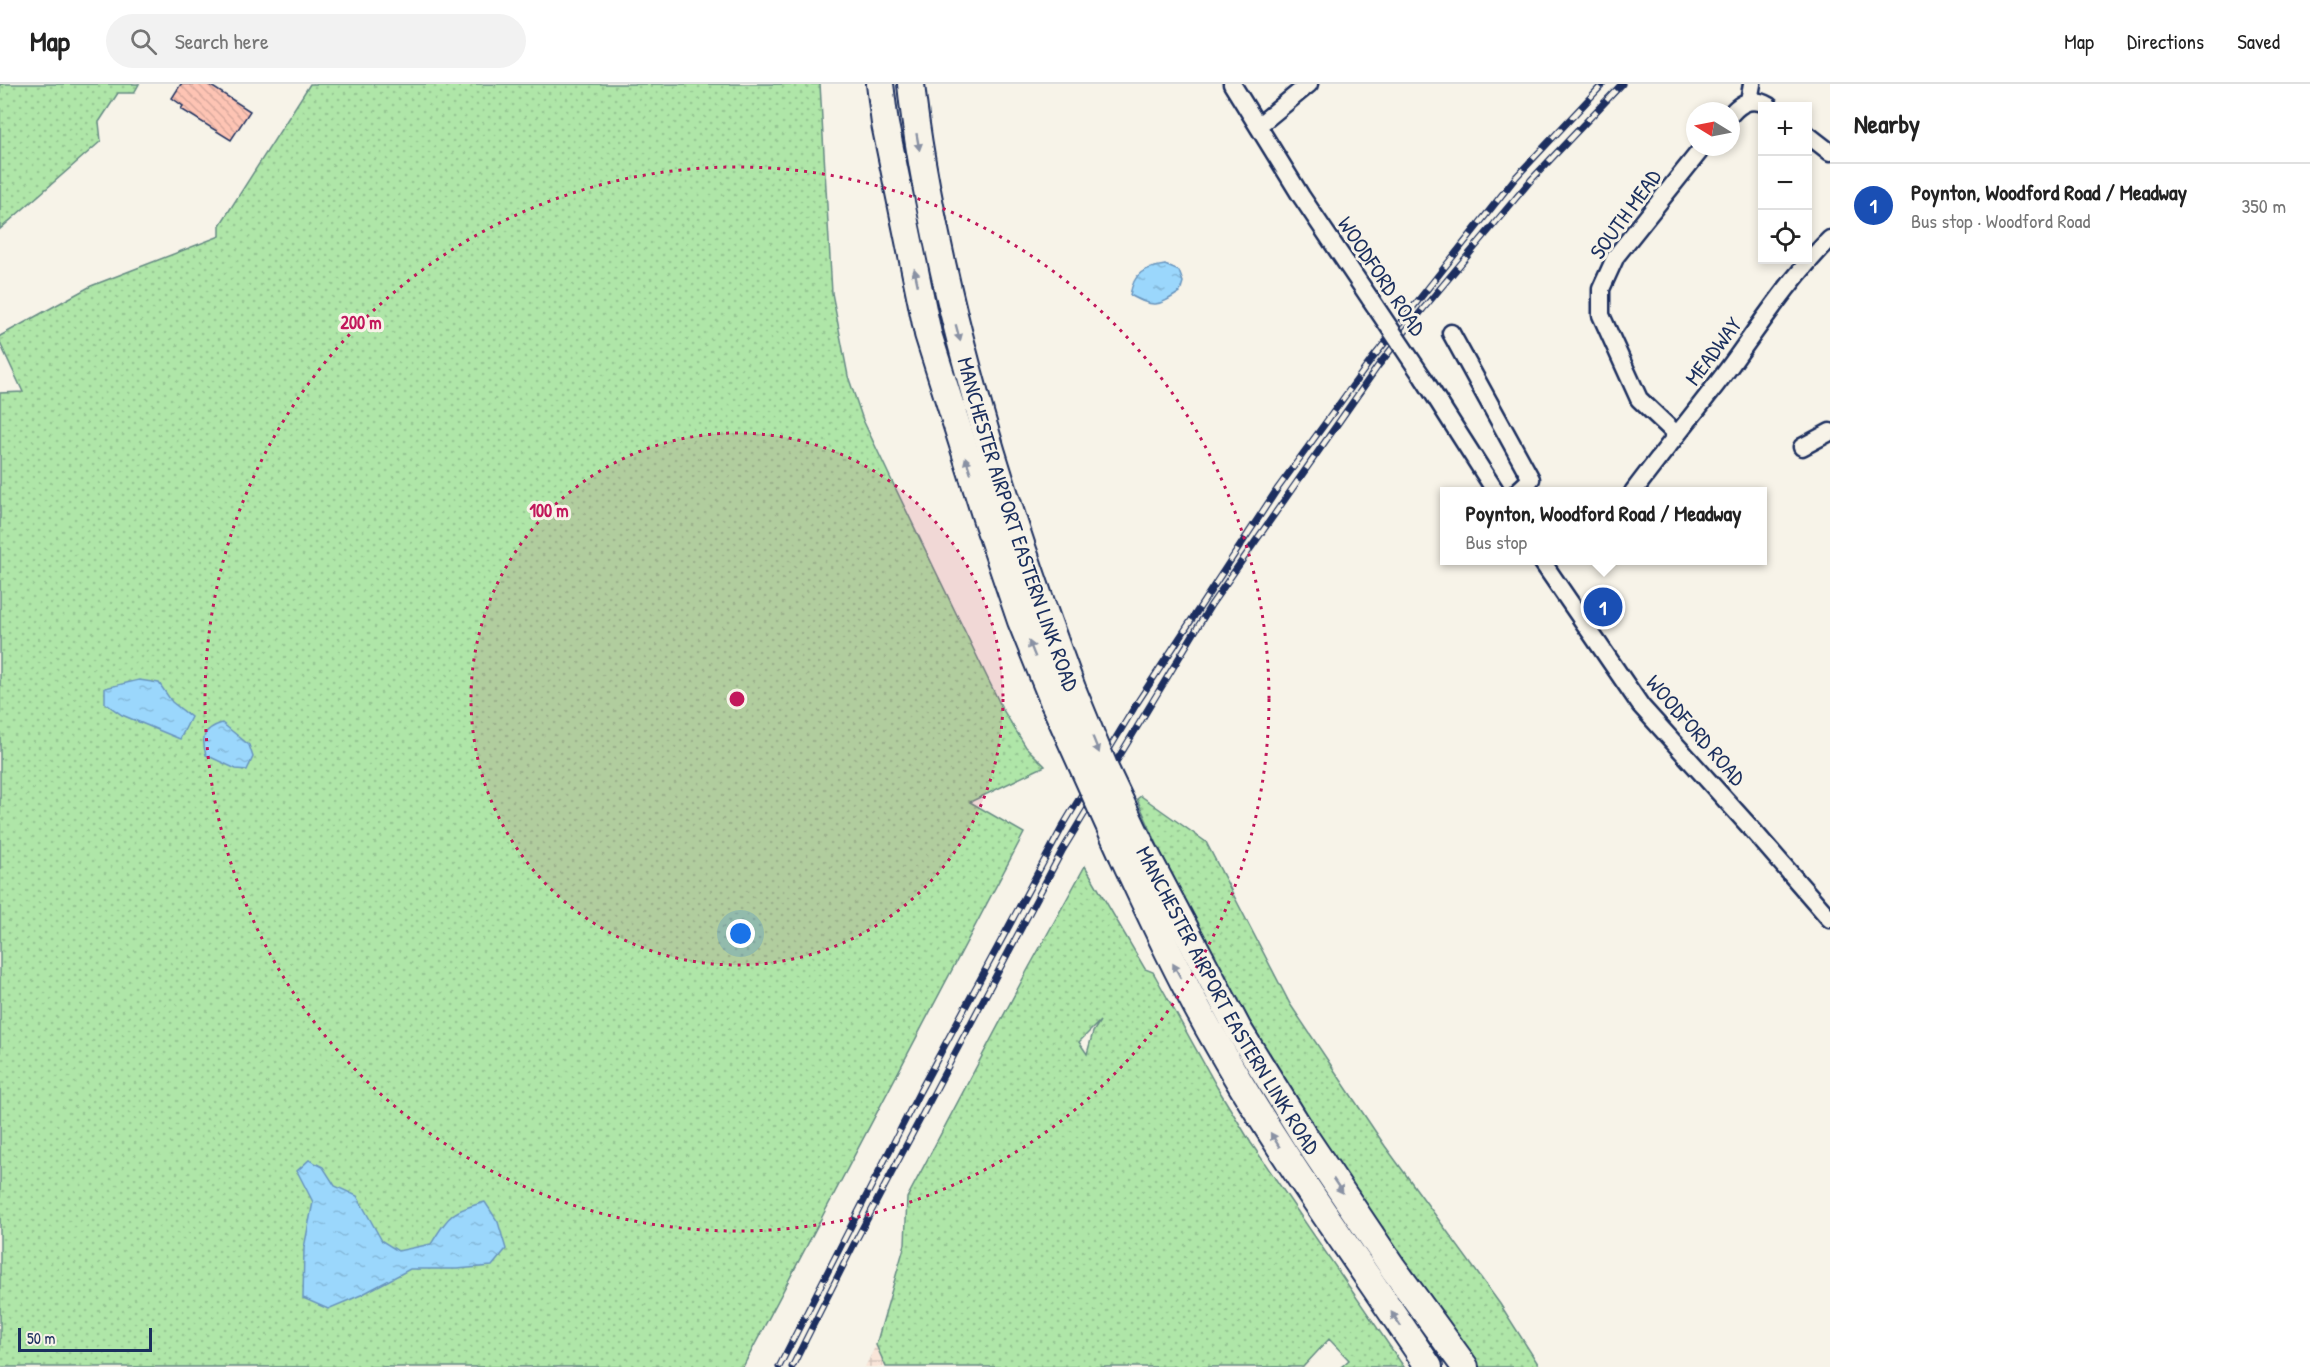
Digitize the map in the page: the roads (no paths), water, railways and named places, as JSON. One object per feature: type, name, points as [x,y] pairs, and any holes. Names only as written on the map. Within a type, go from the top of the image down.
[{"type":"highway","name":"MANCHESTER AIRPORT EASTERN LINK ROAD","points":[[879,84],[885,124],[928,334],[1021,621],[1064,697],[1132,850],[1169,956],[1219,1049],[1289,1161],[1429,1367]]},
{"type":"highway","name":"MANCHESTER AIRPORT EASTERN LINK ROAD","points":[[911,84],[915,121],[932,217],[956,326],[1064,697]]},
{"type":"highway","name":"MANCHESTER AIRPORT EASTERN LINK ROAD","points":[[1132,850],[1193,944],[1251,1049],[1305,1137],[1393,1268],[1465,1367]]},
{"type":"street","name":"WOODFORD ROAD","points":[[1232,84],[1301,196],[1424,379],[1493,487]]},
{"type":"street","points":[[1258,126],[1310,84]]},
{"type":"street","points":[[1740,104],[1750,92],[1762,102]]},
{"type":"street","points":[[1812,138],[1830,152]]},
{"type":"street","name":"SOUTH MEAD","points":[[1676,434],[1639,399],[1601,315],[1601,289],[1616,256],[1696,156]]},
{"type":"street","name":"MEADWAY","points":[[1637,487],[1708,396],[1808,261],[1830,239]]},
{"type":"street","points":[[1451,333],[1531,479],[1522,487]]},
{"type":"street","points":[[1802,447],[1830,432]]},
{"type":"street","name":"WOODFORD ROAD","points":[[1546,565],[1641,706],[1830,919]]},
{"type":"water","points":[[1165,265],[1179,271],[1183,282],[1180,292],[1166,301],[1155,304],[1130,295],[1134,281],[1141,272]]},
{"type":"water","points":[[139,680],[159,683],[172,702],[191,717],[180,739],[122,715],[105,703],[105,688]]},
{"type":"water","points":[[222,723],[249,745],[253,757],[247,770],[236,769],[206,755],[205,734]]},
{"type":"water","points":[[309,1160],[323,1167],[335,1186],[357,1196],[382,1241],[398,1251],[431,1244],[452,1215],[485,1202],[498,1222],[506,1249],[492,1266],[410,1269],[361,1295],[328,1309],[303,1298],[304,1248],[313,1202],[297,1171]]},
{"type":"railway","points":[[779,1367],[920,1091],[1064,824],[1137,703],[1278,488],[1372,359],[1516,177],[1603,84]]},
{"type":"railway","points":[[792,1367],[854,1244],[1062,851],[1211,605],[1378,366],[1531,180],[1622,84]]},
{"type":"place","name":"Poynton, Woodford Road / Meadway","points":[[1603,607]]}]
